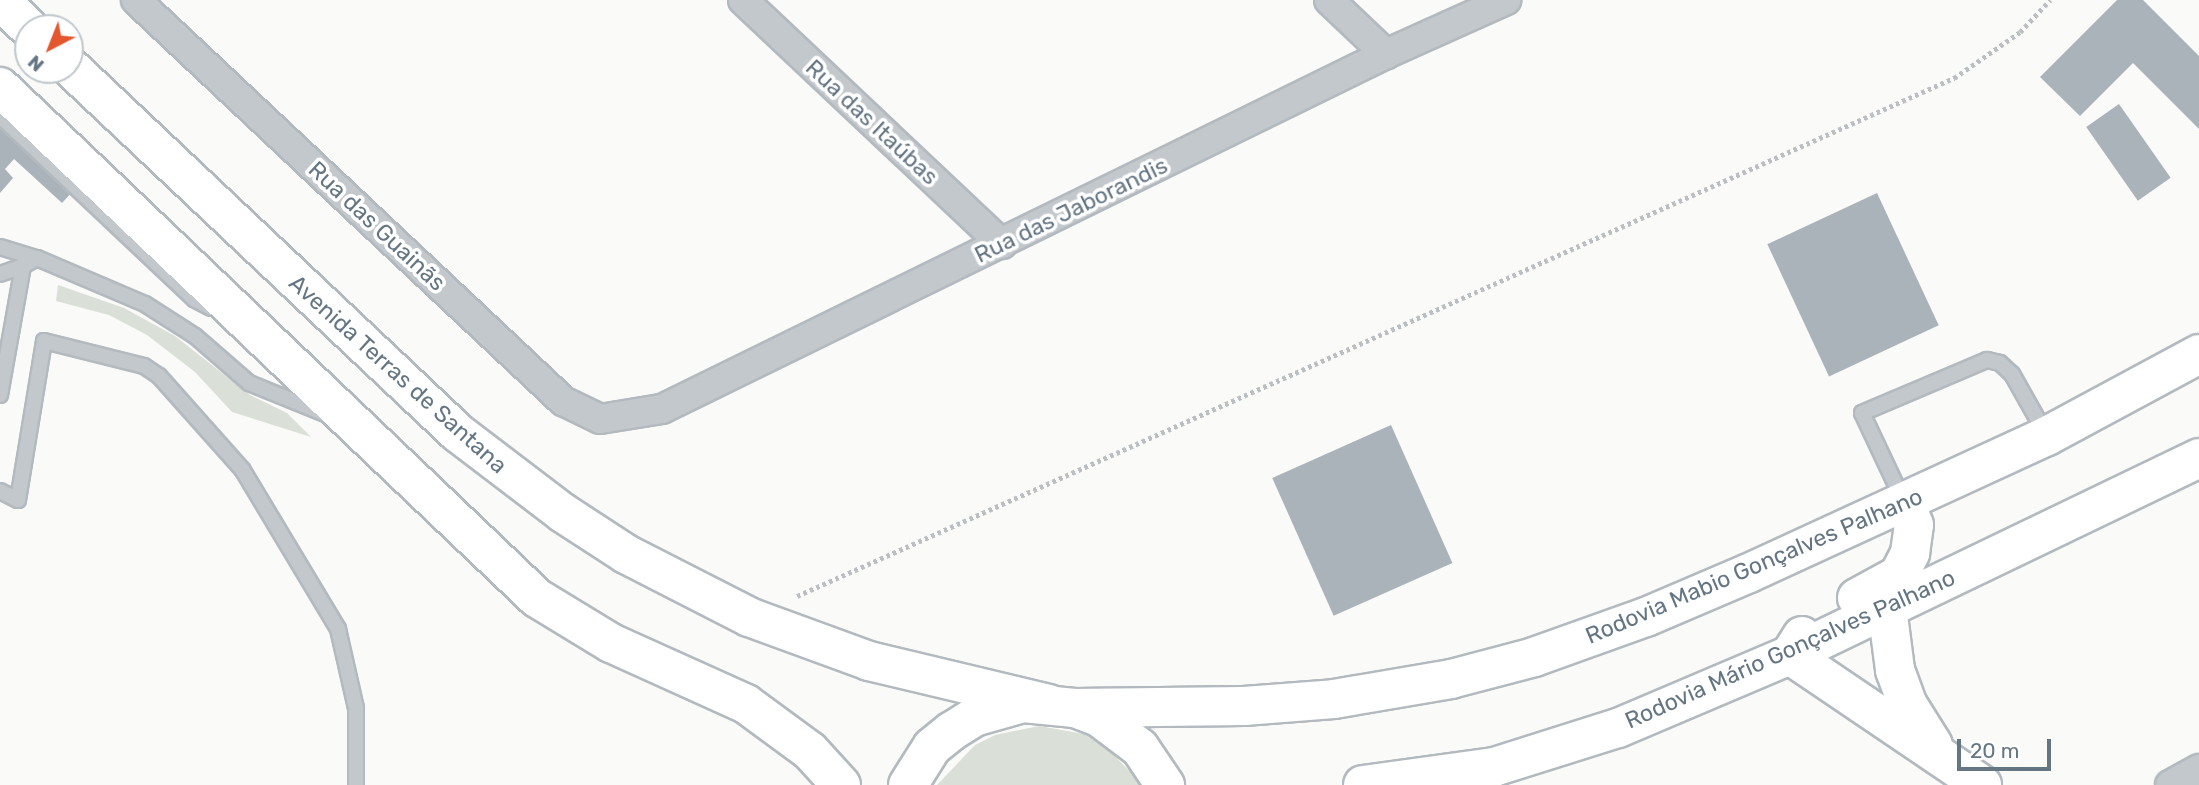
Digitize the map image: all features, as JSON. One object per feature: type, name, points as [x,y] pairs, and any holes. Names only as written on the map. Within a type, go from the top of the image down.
[{"type":"street","points":[[0,0],[14,14]]},
{"type":"street","name":"Rua das Guainãs","points":[[136,0],[563,401],[600,419],[634,416]]},
{"type":"street","name":"Rua das Itaúbas","points":[[743,0],[1002,244]]},
{"type":"street","points":[[1329,0],[1386,54]]},
{"type":"street","name":"Rua das Jaborandis","points":[[634,416],[662,409],[1386,54],[1506,0]]},
{"type":"street","name":"Avenida Terras de Santana","points":[[84,80],[361,344],[492,461],[626,554],[749,617],[869,661],[1062,706]]},
{"type":"street","points":[[0,87],[537,598],[611,643],[746,704],[810,751],[841,785]]},
{"type":"street","points":[[2133,393],[2199,332]]},
{"type":"street","name":"Rodovia Mabio Gonçalves Palhano","points":[[1062,706],[1244,706],[1334,699],[1451,679],[1534,657],[1646,617],[1904,502],[2133,393],[2199,354]]},
{"type":"street","name":"Rodovia Mário Gonçalves Palhano","points":[[1363,785],[1494,767],[1618,728],[1790,655],[2199,458]]},
{"type":"street","points":[[1904,502],[1914,526],[1910,553],[1899,575],[1818,621],[1804,633],[1790,655],[1982,785]]},
{"type":"street","points":[[1887,608],[1895,670],[1908,705],[1939,756]]},
{"type":"street","points":[[908,785],[932,747],[974,717],[1023,704],[1062,706],[1121,730],[1140,748],[1165,785]]},
{"type":"street","points":[[2170,785],[2199,769]]},
{"type":"lane","points":[[0,116],[194,299],[251,328]]},
{"type":"lane","points":[[0,247],[37,258],[145,304],[195,336],[262,391],[349,421]]},
{"type":"lane","points":[[0,274],[37,258]]},
{"type":"lane","points":[[0,395],[23,266]]},
{"type":"lane","points":[[0,491],[19,500],[44,341],[144,366],[159,376],[242,469],[338,629],[356,708],[356,785]]},
{"type":"lane","points":[[1904,502],[1862,413],[1987,360],[2000,363],[2012,374],[2047,436]]},
{"type":"path","points":[[749,617],[1954,79],[2020,32],[2050,0]]},
{"type":"shaded area","points":[[58,285],[124,308],[175,336],[250,395],[287,413],[311,437],[232,412],[195,372],[147,335],[109,315],[56,301]]},
{"type":"shaded area","points":[[1039,726],[1084,734],[1104,745],[1143,785],[937,785],[975,745],[995,735]]},
{"type":"building","points":[[2117,0],[2143,0],[2199,56],[2199,129],[2133,63],[2080,116],[2040,77]]},
{"type":"building","points":[[2119,104],[2171,178],[2138,201],[2086,127]]},
{"type":"building","points":[[0,123],[74,190],[62,203],[14,159],[5,169],[13,178],[0,193]]},
{"type":"building","points":[[1877,193],[1939,325],[1829,376],[1767,244]]},
{"type":"building","points":[[1391,425],[1452,563],[1334,616],[1272,478]]}]
